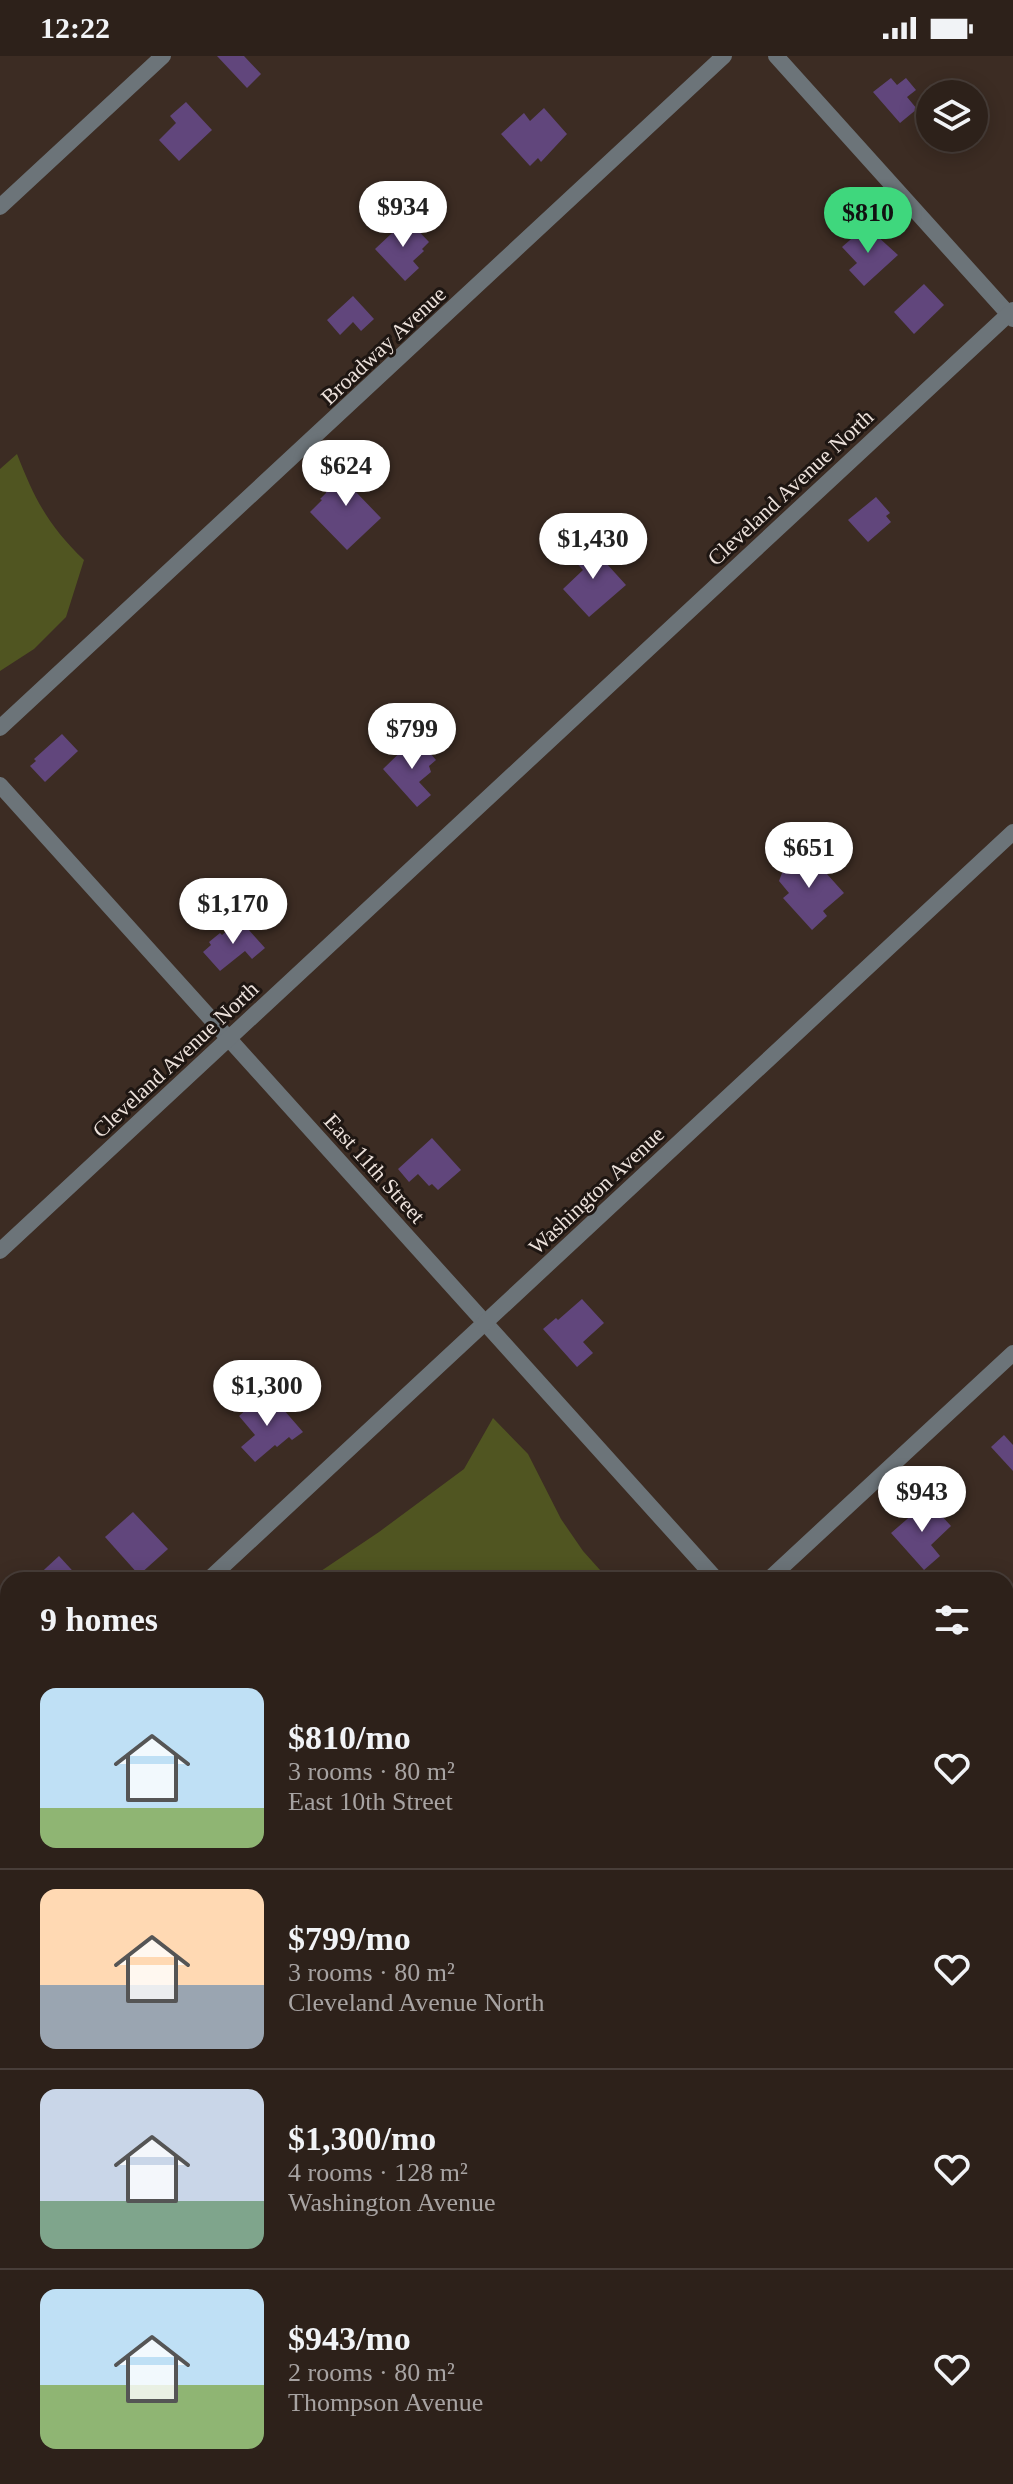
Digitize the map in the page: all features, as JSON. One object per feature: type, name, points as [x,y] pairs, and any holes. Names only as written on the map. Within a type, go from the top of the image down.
[{"type":"street","points":[[0,207],[163,56]]},
{"type":"street","name":"Broadway Avenue","points":[[0,728],[724,56]]},
{"type":"street","points":[[776,56],[1012,314]]},
{"type":"street","name":"Cleveland Avenue North","points":[[0,1251],[1012,314]]},
{"type":"street","name":"East 11th Street","points":[[0,785],[710,1572]]},
{"type":"street","name":"Washington Avenue","points":[[217,1572],[1013,832]]},
{"type":"street","points":[[777,1572],[1013,1353]]},
{"type":"green space","points":[[17,454],[44,511],[84,560],[66,617],[34,649],[0,671],[0,469]]},
{"type":"green space","points":[[493,1418],[528,1454],[561,1519],[602,1572],[320,1572],[379,1532],[464,1469]]},
{"type":"building","points":[[217,56],[244,56],[261,74],[247,88]]},
{"type":"building","points":[[891,78],[897,85],[906,78],[916,90],[907,97],[916,110],[900,123],[873,92]]},
{"type":"building","points":[[186,102],[212,130],[179,161],[159,140],[176,123],[170,116]]},
{"type":"building","points":[[544,108],[567,134],[541,162],[538,158],[530,166],[501,134],[524,113],[530,121]]},
{"type":"building","points":[[407,219],[429,242],[413,261],[419,268],[405,281],[375,249]]},
{"type":"building","points":[[866,226],[898,255],[864,286],[849,270],[857,263],[842,247]]},
{"type":"building","points":[[924,284],[944,305],[914,334],[894,312]]},
{"type":"building","points":[[353,296],[374,319],[361,331],[353,322],[340,335],[327,320]]},
{"type":"building","points":[[353,462],[368,478],[355,491],[381,518],[347,550],[310,512],[322,500],[326,488]]},
{"type":"building","points":[[876,497],[890,513],[886,516],[891,522],[868,542],[848,520]]},
{"type":"building","points":[[586,541],[626,585],[589,617],[563,589],[583,570],[570,556]]},
{"type":"building","points":[[62,734],[78,751],[45,782],[30,766]]},
{"type":"building","points":[[416,737],[436,760],[429,766],[431,772],[419,782],[431,795],[417,807],[383,769]]},
{"type":"building","points":[[809,854],[844,893],[823,911],[827,916],[812,930],[783,898],[789,893],[779,881],[782,873],[801,856]]},
{"type":"building","points":[[240,920],[265,948],[252,959],[245,951],[220,971],[203,952],[211,945],[209,942]]},
{"type":"building","points":[[432,1138],[461,1170],[438,1190],[432,1184],[429,1186],[418,1174],[409,1182],[398,1169]]},
{"type":"building","points":[[582,1299],[604,1323],[583,1342],[593,1353],[577,1367],[543,1329]]},
{"type":"building","points":[[259,1398],[269,1409],[277,1402],[303,1432],[292,1440],[289,1437],[277,1447],[275,1445],[255,1462],[241,1447],[255,1435],[239,1416]]},
{"type":"building","points":[[1004,1435],[1013,1445],[1013,1471],[991,1447]]},
{"type":"building","points":[[928,1501],[951,1526],[931,1545],[940,1556],[924,1570],[891,1533]]},
{"type":"building","points":[[133,1512],[168,1549],[142,1572],[136,1572],[105,1537]]},
{"type":"building","points":[[59,1556],[74,1572],[42,1572]]}]
